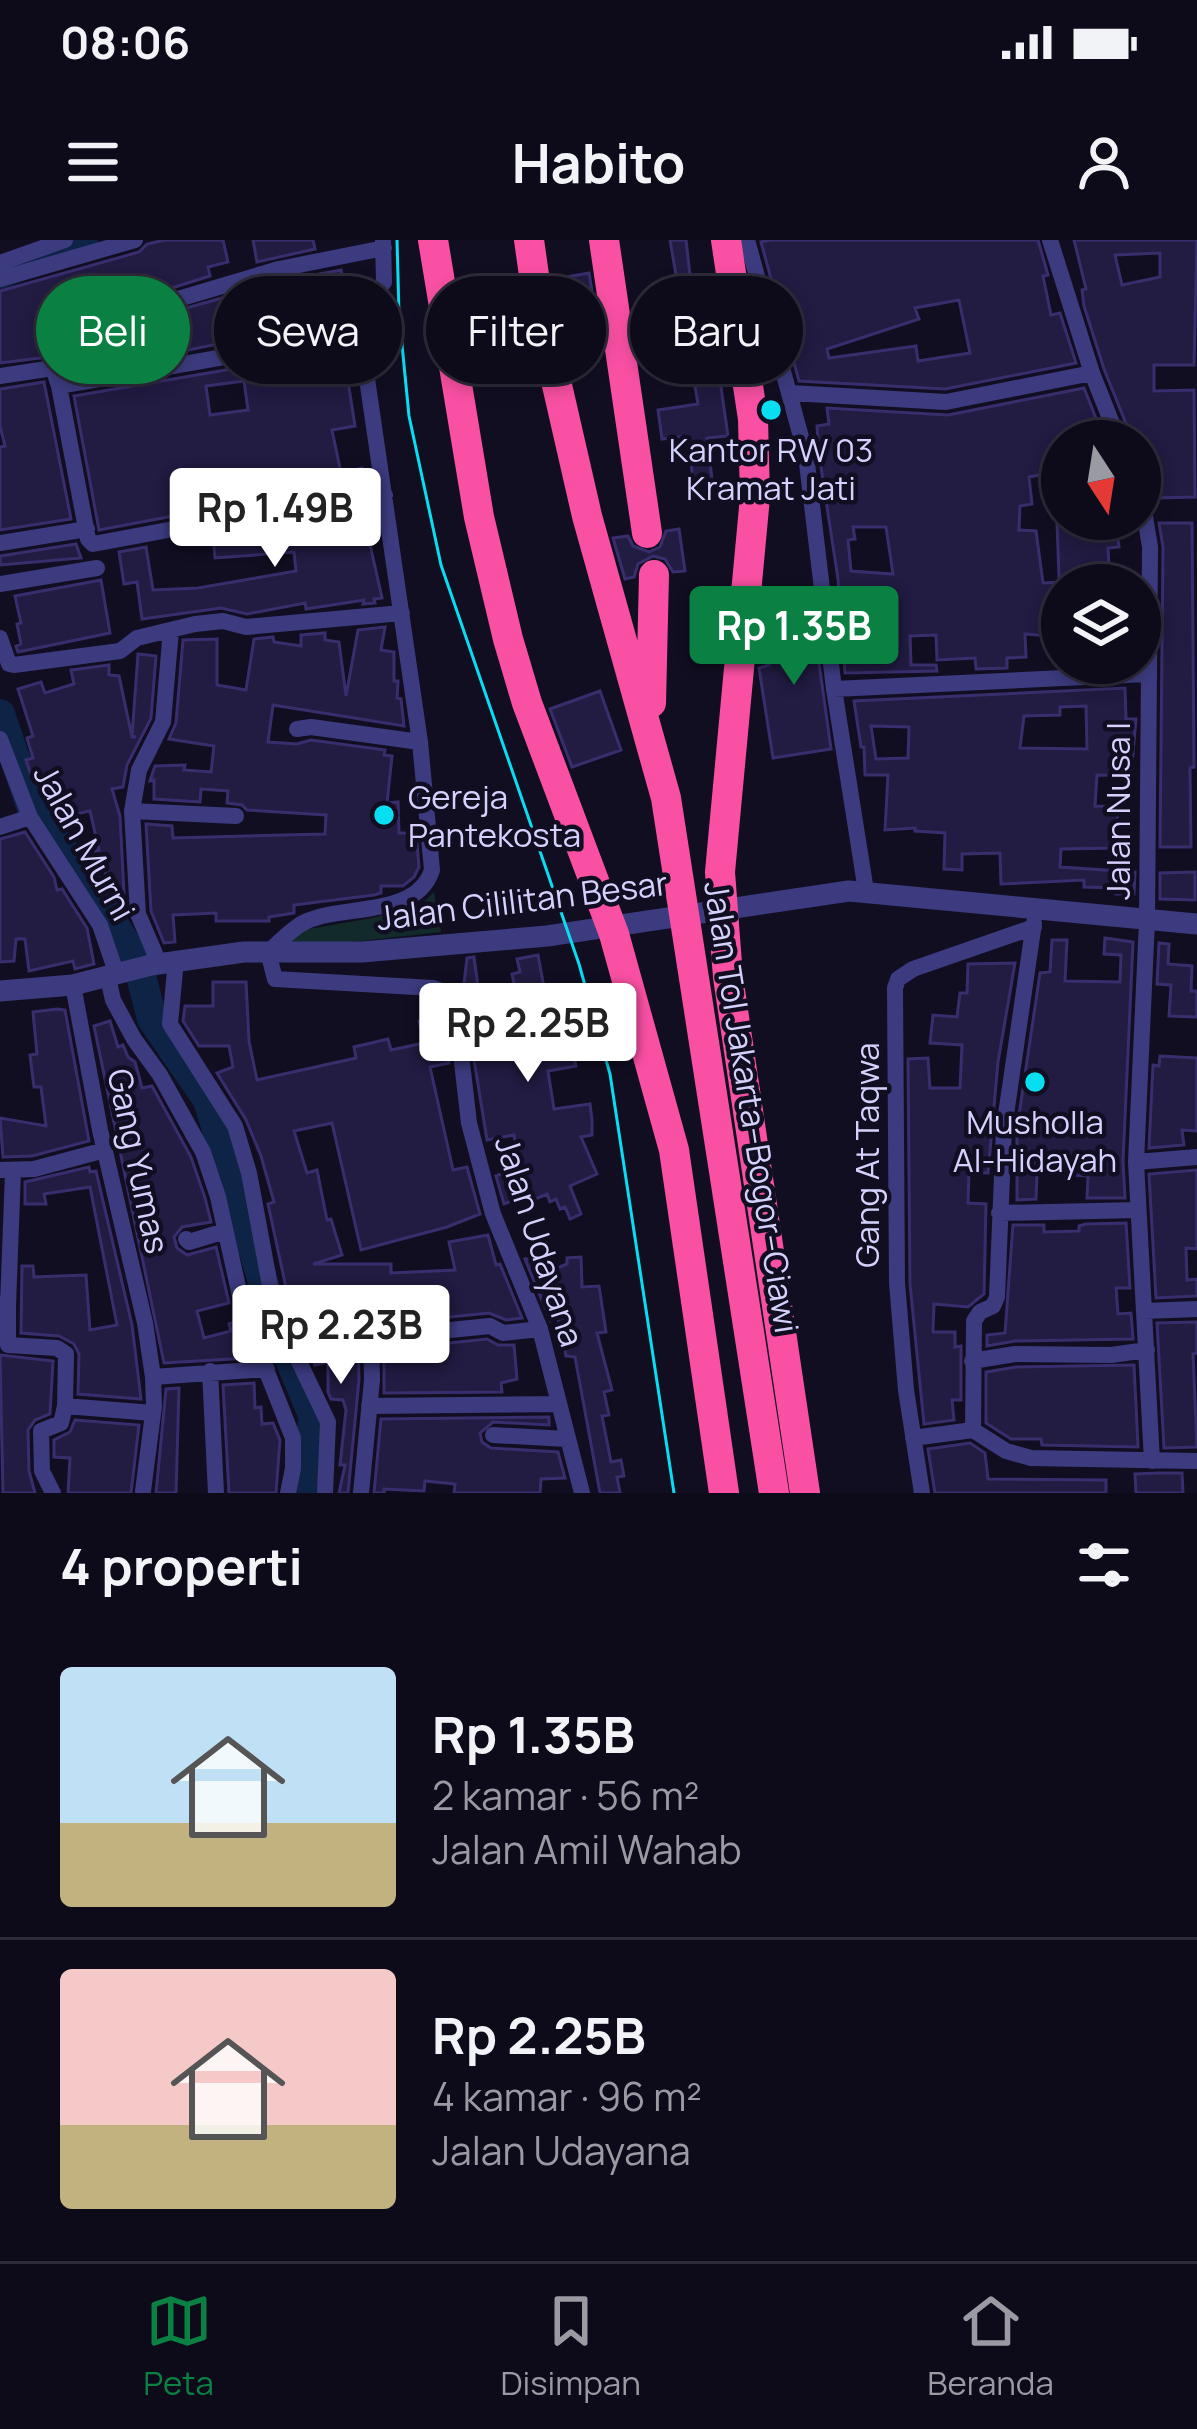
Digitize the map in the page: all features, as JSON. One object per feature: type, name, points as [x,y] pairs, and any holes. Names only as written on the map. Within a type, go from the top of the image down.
[{"type":"highway","points":[[434,240],[475,494],[508,639],[614,934],[674,1150],[724,1493]]},
{"type":"highway","name":"Jalan Tol Jakarta–Bogor–Ciawi","points":[[529,240],[537,297],[587,516],[650,733],[686,908],[774,1493]]},
{"type":"highway","points":[[604,240],[647,533]]},
{"type":"highway","points":[[726,240],[753,418],[755,497],[720,872],[728,976],[806,1493]]},
{"type":"highway","name":"Jalan Tol Jakarta–Bogor–Ciawi","points":[[650,733],[654,575]]},
{"type":"street","points":[[0,263],[26,247],[65,240]]},
{"type":"street","points":[[0,279],[98,245],[135,240]]},
{"type":"street","points":[[747,240],[806,455],[834,689],[866,891]]},
{"type":"street","points":[[1050,240],[1111,420]]},
{"type":"street","points":[[190,295],[383,244],[384,276]]},
{"type":"street","points":[[0,376],[53,368],[87,534],[99,545],[303,505],[385,495]]},
{"type":"street","points":[[791,393],[946,402],[1092,374]]},
{"type":"street","points":[[59,386],[69,384]]},
{"type":"street","points":[[268,952],[300,923],[394,903],[426,884],[434,860],[368,384]]},
{"type":"street","points":[[0,543],[87,534]]},
{"type":"street","points":[[0,584],[97,568]]},
{"type":"street","points":[[0,638],[4,665],[56,662],[120,651],[137,638],[171,629],[223,621],[246,627],[402,613]]},
{"type":"street","points":[[171,629],[163,722],[140,770],[132,812],[138,914],[162,963],[170,1024],[235,1126],[249,1173],[271,1291],[328,1422],[325,1493]]},
{"type":"street","points":[[834,689],[1041,679]]},
{"type":"street","name":"Jalan Nusa I","points":[[1147,684],[1147,921],[1136,1210],[1152,1461]]},
{"type":"street","points":[[297,729],[324,728],[421,742]]},
{"type":"street","name":"Jalan Murni","points":[[0,739],[5,772],[100,925],[116,975],[113,1000],[203,1152],[244,1314],[293,1438],[288,1493]]},
{"type":"street","points":[[132,812],[236,816]]},
{"type":"street","points":[[0,827],[30,817]]},
{"type":"street","name":"Jalan Cililitan Besar","points":[[0,991],[73,985],[162,963],[268,952],[400,950],[547,936],[866,891],[1035,919],[1197,924]]},
{"type":"street","points":[[973,1430],[974,1321],[997,1297],[1004,1128],[1035,919]]},
{"type":"street","name":"Gang At Taqwa","points":[[922,1493],[896,1283],[895,988],[898,979],[913,969],[1035,919]]},
{"type":"street","name":"Jalan Udayana","points":[[268,952],[275,979],[433,988],[455,1002],[469,1123],[493,1214],[540,1329],[582,1493]]},
{"type":"street","name":"Gang Yumas","points":[[73,985],[153,1377],[143,1491]]},
{"type":"street","points":[[53,1493],[42,1471],[41,1430],[61,1423],[68,1356],[57,1348],[8,1345],[6,1171],[105,1150]]},
{"type":"street","points":[[1136,1162],[1197,1157]]},
{"type":"street","points":[[999,1213],[1136,1210]]},
{"type":"street","points":[[186,1240],[225,1231]]},
{"type":"street","points":[[1144,1311],[1197,1310]]},
{"type":"street","points":[[287,1334],[334,1324],[420,1334],[490,1326],[500,1333],[540,1329]]},
{"type":"street","points":[[361,1493],[371,1330]]},
{"type":"street","points":[[972,1361],[1015,1354],[1111,1355],[1147,1349]]},
{"type":"street","points":[[153,1377],[267,1370]]},
{"type":"street","points":[[210,1371],[216,1493]]},
{"type":"street","points":[[369,1406],[559,1404]]},
{"type":"street","points":[[65,1406],[153,1412]]},
{"type":"street","points":[[913,1438],[973,1430],[1006,1451],[1030,1459],[1197,1461]]},
{"type":"street","points":[[493,1436],[567,1439]]},
{"type":"green space","points":[[434,892],[441,932],[280,950],[303,930],[421,905]]},
{"type":"building","points":[[223,240],[228,262],[208,267],[210,276],[190,282],[190,276],[53,276],[139,252],[147,244]]},
{"type":"building","points":[[253,240],[313,240],[315,249],[257,262]]},
{"type":"building","points":[[670,240],[686,240],[690,276],[676,276]]},
{"type":"building","points":[[771,240],[1038,240],[1048,275],[1043,276],[1051,315],[1060,313],[1076,363],[945,389],[803,381],[803,276],[770,276],[761,242]],"holes":[[[959,300],[970,353],[918,361],[916,346],[829,358],[827,349],[919,319],[915,308]]]},
{"type":"building","points":[[1074,240],[1197,240],[1194,365],[1154,365],[1154,391],[1194,390],[1195,497],[1161,498],[1161,420],[1125,420],[1104,369],[1082,290],[1086,289]],"holes":[[[1160,253],[1160,277],[1122,285],[1115,255]]]},
{"type":"building","points":[[341,270],[342,276],[309,276]]},
{"type":"building","points":[[36,281],[36,358],[0,363],[0,291]]},
{"type":"building","points":[[214,300],[214,345],[190,350],[190,307]]},
{"type":"building","points":[[214,372],[214,384],[221,384],[206,386],[210,415],[248,410],[244,384],[348,384],[355,426],[332,430],[341,473],[362,468],[366,484],[99,530],[74,396],[144,384],[190,384],[190,376]]},
{"type":"building","points":[[44,384],[71,519],[0,530],[0,447],[5,446],[0,389]]},
{"type":"building","points":[[695,384],[721,384],[728,436],[707,438],[712,479],[693,481],[688,436],[662,439],[658,410],[698,404]]},
{"type":"building","points":[[1084,388],[1097,420],[1041,420],[1041,475],[1029,477],[1032,504],[1020,506],[1019,530],[1036,531],[1041,568],[1041,635],[1025,634],[1026,657],[1007,658],[1007,668],[976,669],[975,658],[937,660],[936,635],[910,636],[911,665],[936,665],[937,671],[845,673],[838,579],[817,426],[829,424],[827,408],[948,415]],"holes":[[[853,527],[886,527],[893,574],[851,571],[848,540],[855,539]]]},
{"type":"building","points":[[371,510],[369,540],[382,598],[374,599],[375,603],[363,604],[364,600],[306,609],[305,603],[247,614],[221,608],[142,619],[137,582],[124,584],[119,552],[146,547],[153,590],[198,588],[296,571],[294,552],[215,558],[213,535]]},
{"type":"building","points":[[1161,523],[1192,523],[1191,847],[1160,847]]},
{"type":"building","points":[[679,529],[685,571],[673,572],[665,559],[653,556],[638,564],[634,577],[625,579],[613,538],[628,536],[633,546],[649,552],[660,547],[666,531]]},
{"type":"building","points":[[1058,540],[1118,540],[1119,547],[1108,548],[1109,564],[1059,564]]},
{"type":"building","points":[[76,544],[81,558],[0,565],[0,556]]},
{"type":"building","points":[[101,580],[110,633],[18,652],[17,624],[21,623],[15,596]]},
{"type":"building","points":[[812,613],[831,749],[773,758],[759,668],[769,665],[763,621]]},
{"type":"building","points":[[385,627],[381,650],[394,652],[394,681],[398,681],[404,726],[273,705],[268,742],[311,740],[385,750],[384,755],[392,756],[387,803],[398,802],[399,833],[416,833],[419,867],[414,877],[403,886],[381,886],[381,893],[374,895],[294,905],[294,913],[269,917],[269,921],[216,921],[216,913],[173,915],[175,942],[164,943],[151,911],[146,824],[172,826],[173,838],[325,834],[326,815],[247,810],[227,803],[228,791],[201,789],[200,802],[154,799],[154,780],[150,781],[155,766],[185,765],[184,770],[211,772],[214,746],[169,739],[176,723],[183,640],[217,639],[217,685],[246,690],[254,639],[273,637],[274,642],[301,646],[301,635],[325,633],[325,640],[339,642],[346,696],[358,630]]},
{"type":"building","points":[[138,654],[156,656],[151,718],[127,765],[123,787],[112,789],[120,816],[124,894],[106,895],[105,864],[93,867],[90,852],[99,850],[90,811],[57,818],[44,775],[32,778],[26,760],[33,758],[27,738],[33,736],[18,689],[41,682],[45,693],[74,684],[71,670],[109,665],[109,675],[119,676],[132,737],[136,737],[132,736]]},
{"type":"building","points":[[1125,688],[1126,719],[1136,719],[1131,776],[1097,775],[1095,806],[1118,807],[1116,848],[1061,849],[1060,867],[1135,872],[1134,894],[1084,887],[1084,880],[1001,884],[1000,853],[962,854],[962,870],[944,869],[945,833],[885,830],[888,775],[865,775],[854,701]],"holes":[[[1086,706],[1087,749],[1020,748],[1024,716],[1060,715],[1060,707]],[[871,726],[909,727],[908,758],[876,759]]]},
{"type":"building","points":[[600,691],[621,750],[572,767],[550,709]]},
{"type":"building","points":[[25,832],[54,877],[57,890],[62,889],[87,928],[94,964],[75,969],[73,961],[29,971],[25,939],[16,939],[14,961],[0,962],[0,839]]},
{"type":"building","points":[[1195,872],[1195,900],[1160,899],[1160,873]]},
{"type":"building","points":[[1105,938],[1133,942],[1125,1198],[1087,1198],[1088,1176],[1037,1173],[1036,1199],[1017,1200],[1017,1129],[1040,973],[1050,972],[1052,940],[1067,940],[1065,981],[1120,982],[1121,955],[1104,954]]},
{"type":"building","points":[[1159,943],[1169,944],[1168,964],[1192,966],[1197,1017],[1169,1016],[1171,985],[1157,984]]},
{"type":"building","points":[[538,955],[545,993],[559,993],[560,1026],[567,1025],[576,1066],[548,1071],[554,1109],[590,1104],[592,1120],[592,1135],[581,1137],[597,1174],[570,1186],[581,1214],[570,1219],[565,1207],[560,1209],[556,1199],[550,1202],[547,1194],[533,1200],[530,1194],[504,1204],[496,1176],[519,1167],[514,1135],[487,1140],[463,992],[467,958],[474,957],[479,994],[515,988],[512,974],[520,972],[517,959]]},
{"type":"building","points":[[1015,963],[998,1062],[988,1173],[969,1172],[968,1203],[986,1204],[984,1294],[968,1307],[934,1304],[933,1332],[955,1332],[955,1347],[961,1346],[961,1400],[952,1400],[954,1420],[924,1424],[910,1284],[908,1059],[928,1058],[930,1088],[960,1088],[962,1045],[930,1043],[933,1015],[957,1017],[960,993],[967,993],[968,964]]},
{"type":"building","points":[[213,982],[246,982],[257,1080],[356,1058],[354,1047],[388,1039],[391,1050],[424,1043],[419,1021],[444,1015],[449,1063],[430,1067],[453,1170],[467,1167],[480,1214],[361,1250],[332,1123],[294,1131],[307,1173],[317,1170],[327,1220],[331,1219],[342,1255],[313,1264],[391,1264],[391,1273],[455,1270],[449,1242],[488,1235],[496,1265],[500,1264],[522,1318],[506,1320],[489,1313],[420,1320],[422,1310],[317,1309],[318,1314],[293,1320],[268,1204],[274,1202],[261,1156],[246,1120],[217,1073],[233,1067],[229,1046],[199,1046],[183,1021],[185,1006],[213,1006]]},
{"type":"building","points":[[65,1010],[89,1141],[32,1156],[3,1157],[0,1118],[46,1126],[41,1087],[34,1087],[30,1055],[37,1054],[33,1012]]},
{"type":"building","points":[[110,1021],[118,1047],[123,1045],[135,1062],[142,1088],[152,1086],[191,1157],[205,1198],[211,1222],[182,1227],[174,1237],[177,1248],[187,1255],[216,1247],[229,1303],[197,1311],[204,1338],[231,1331],[229,1324],[234,1322],[248,1358],[164,1363],[94,1026]]},
{"type":"building","points":[[1160,1056],[1197,1058],[1197,1131],[1182,1130],[1184,1145],[1149,1148],[1153,1065],[1159,1066]]},
{"type":"building","points":[[89,1167],[90,1172],[96,1171],[132,1325],[141,1399],[78,1394],[79,1354],[74,1344],[59,1336],[21,1333],[22,1266],[33,1266],[34,1277],[86,1275],[90,1330],[117,1325],[90,1187],[44,1194],[46,1204],[25,1204],[25,1182]]},
{"type":"building","points":[[1197,1170],[1197,1249],[1186,1248],[1187,1280],[1197,1279],[1197,1296],[1156,1298],[1149,1174]]},
{"type":"building","points":[[1126,1223],[1130,1288],[1116,1288],[1118,1314],[1131,1313],[1133,1339],[1015,1341],[987,1346],[987,1335],[1005,1333],[1013,1225],[1044,1225],[1044,1232]]},
{"type":"building","points":[[539,1257],[545,1273],[567,1264],[567,1258],[581,1257],[582,1287],[599,1286],[606,1332],[597,1333],[612,1390],[604,1392],[609,1415],[602,1416],[611,1462],[621,1460],[620,1493],[600,1493],[575,1357],[566,1356],[556,1310],[552,1310],[551,1322],[525,1259]]},
{"type":"building","points":[[1197,1322],[1197,1353],[1193,1354],[1197,1447],[1164,1448],[1157,1323]]},
{"type":"building","points":[[335,1337],[358,1339],[359,1380],[348,1493],[339,1493],[345,1465],[340,1465],[346,1410],[343,1400],[331,1399],[328,1392],[328,1362],[315,1365],[304,1343]]},
{"type":"building","points":[[487,1339],[514,1345],[517,1379],[501,1383],[502,1392],[384,1393],[384,1342],[421,1346]]},
{"type":"building","points":[[0,1355],[53,1361],[50,1414],[35,1420],[28,1430],[35,1493],[3,1493]]},
{"type":"building","points":[[1134,1365],[1138,1447],[1042,1445],[1041,1439],[1011,1439],[986,1423],[986,1372]]},
{"type":"building","points":[[254,1383],[255,1408],[261,1407],[262,1424],[273,1423],[280,1440],[276,1493],[229,1493],[223,1385]]},
{"type":"building","points":[[179,1388],[176,1493],[156,1493],[166,1389]]},
{"type":"building","points":[[549,1417],[549,1425],[493,1422],[480,1433],[482,1442],[491,1448],[558,1452],[565,1478],[541,1479],[540,1493],[454,1493],[455,1484],[425,1481],[424,1491],[374,1493],[381,1419]]},
{"type":"building","points":[[75,1420],[139,1425],[131,1493],[68,1493],[70,1458],[54,1457],[54,1440],[70,1432]]},
{"type":"building","points":[[970,1443],[985,1453],[988,1479],[1106,1480],[1106,1493],[935,1493],[928,1449]]},
{"type":"building","points":[[1182,1473],[1183,1493],[1136,1493],[1135,1474]]},
{"type":"waterway","points":[[0,274],[83,240]]},
{"type":"waterway","points":[[0,714],[31,806],[138,964],[152,1019],[208,1100],[278,1331],[314,1417],[302,1493]]},
{"type":"tram line","points":[[397,240],[409,416],[441,565],[579,964],[610,1074],[674,1493]]},
{"type":"place","name":"Kantor RW 03 Kramat Jati","points":[[771,410]]},
{"type":"place","name":"Gereja Pantekosta","points":[[384,815]]},
{"type":"place","name":"Musholla Al-Hidayah","points":[[1035,1082]]}]
